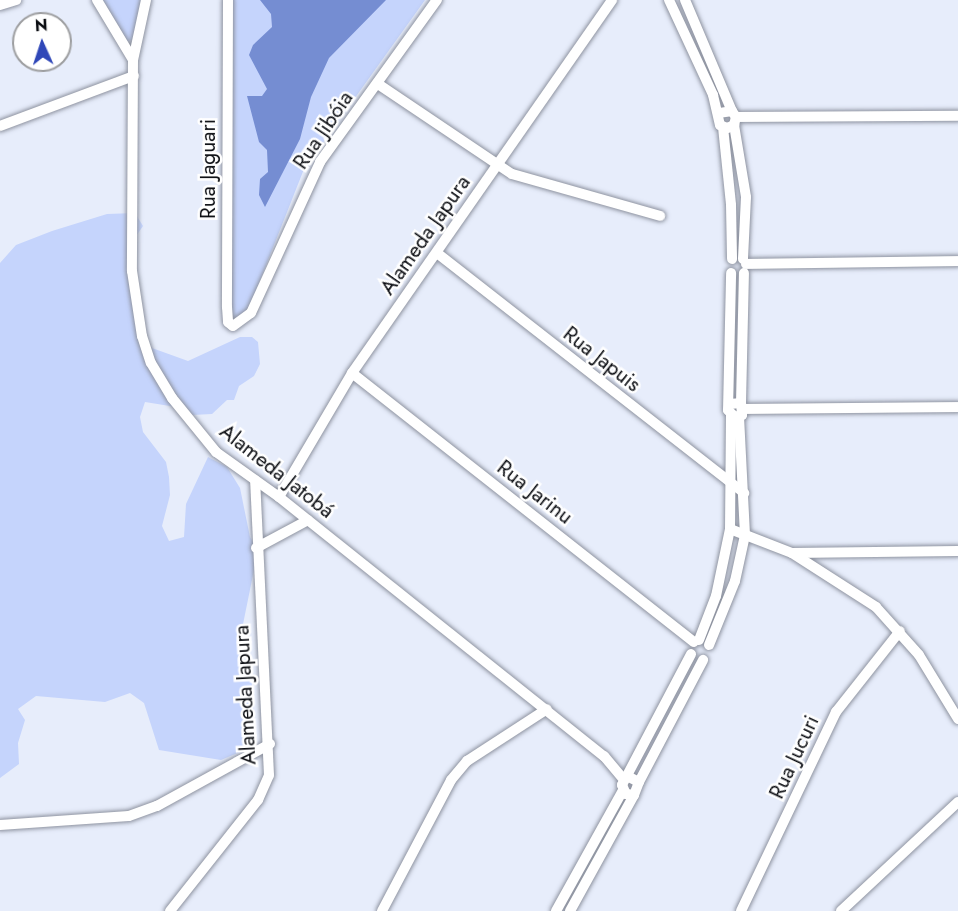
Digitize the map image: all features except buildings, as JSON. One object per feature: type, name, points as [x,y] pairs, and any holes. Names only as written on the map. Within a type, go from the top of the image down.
[{"type":"street","points":[[0,4],[16,0]]},
{"type":"street","points":[[96,0],[133,60]]},
{"type":"street","name":"Alameda Jatobá","points":[[146,0],[133,60],[132,271],[142,336],[151,363],[192,428],[216,452],[279,497],[547,709],[604,756],[625,783]]},
{"type":"street","name":"Rua Jaguari","points":[[228,0],[227,316],[230,325],[241,324]]},
{"type":"street","name":"Rua Jibóia","points":[[241,324],[251,313],[320,162],[437,0]]},
{"type":"street","name":"Alameda Japura","points":[[279,497],[352,373],[612,0]]},
{"type":"street","points":[[669,0],[720,113],[718,121],[958,116]]},
{"type":"street","points":[[556,911],[691,654],[716,596],[730,529],[729,484],[737,409],[741,264],[746,198],[732,120],[685,0]]},
{"type":"street","points":[[0,126],[134,76]]},
{"type":"street","points":[[378,84],[497,165],[558,190],[660,216]]},
{"type":"street","points":[[732,120],[741,264]]},
{"type":"street","name":"Rua Japuis","points":[[437,253],[729,484],[744,493]]},
{"type":"street","points":[[570,911],[634,795],[703,660],[710,654],[709,645],[735,581],[745,535],[731,273],[728,266],[958,261]]},
{"type":"street","name":"Rua Jarinu","points":[[352,373],[696,641],[709,645]]},
{"type":"street","points":[[737,409],[958,407]]},
{"type":"street","name":"Alameda Japura","points":[[170,911],[258,800],[269,775],[270,744],[256,548],[255,480]]},
{"type":"street","points":[[256,548],[308,520]]},
{"type":"street","points":[[730,529],[792,553],[856,592],[900,631],[919,655],[958,719]]},
{"type":"street","points":[[792,553],[958,551]]},
{"type":"street","name":"Rua Jucuri","points":[[741,911],[836,712],[900,631]]},
{"type":"street","points":[[691,654],[703,660]]},
{"type":"street","points":[[382,911],[451,780],[475,755],[547,709]]},
{"type":"street","points":[[0,825],[129,816],[157,806],[270,744]]},
{"type":"street","points":[[625,783],[639,782]]},
{"type":"street","points":[[625,783],[634,795]]},
{"type":"street","points":[[841,911],[958,802]]},
{"type":"shaded area","points":[[102,0],[143,0],[135,39],[125,42]]},
{"type":"shaded area","points":[[231,0],[425,0],[304,169],[246,316],[236,322],[231,319]]},
{"type":"shaded area","points":[[135,213],[143,226],[130,245],[141,328],[152,348],[188,361],[240,337],[252,337],[258,342],[260,364],[254,376],[239,386],[234,400],[227,400],[212,414],[192,415],[176,407],[145,402],[140,417],[143,432],[166,462],[170,495],[162,526],[169,541],[184,537],[186,504],[208,457],[227,467],[240,488],[250,537],[258,550],[240,639],[241,658],[251,678],[254,697],[252,747],[221,760],[159,750],[144,703],[130,693],[105,702],[36,696],[18,709],[25,720],[18,743],[19,764],[0,778],[0,263],[16,245],[52,231],[107,214]]},
{"type":"water","points":[[260,0],[386,0],[329,58],[311,97],[300,139],[265,207],[259,195],[260,179],[268,172],[267,150],[259,142],[247,96],[262,96],[267,89],[249,55],[253,45],[272,27],[271,14]]}]
